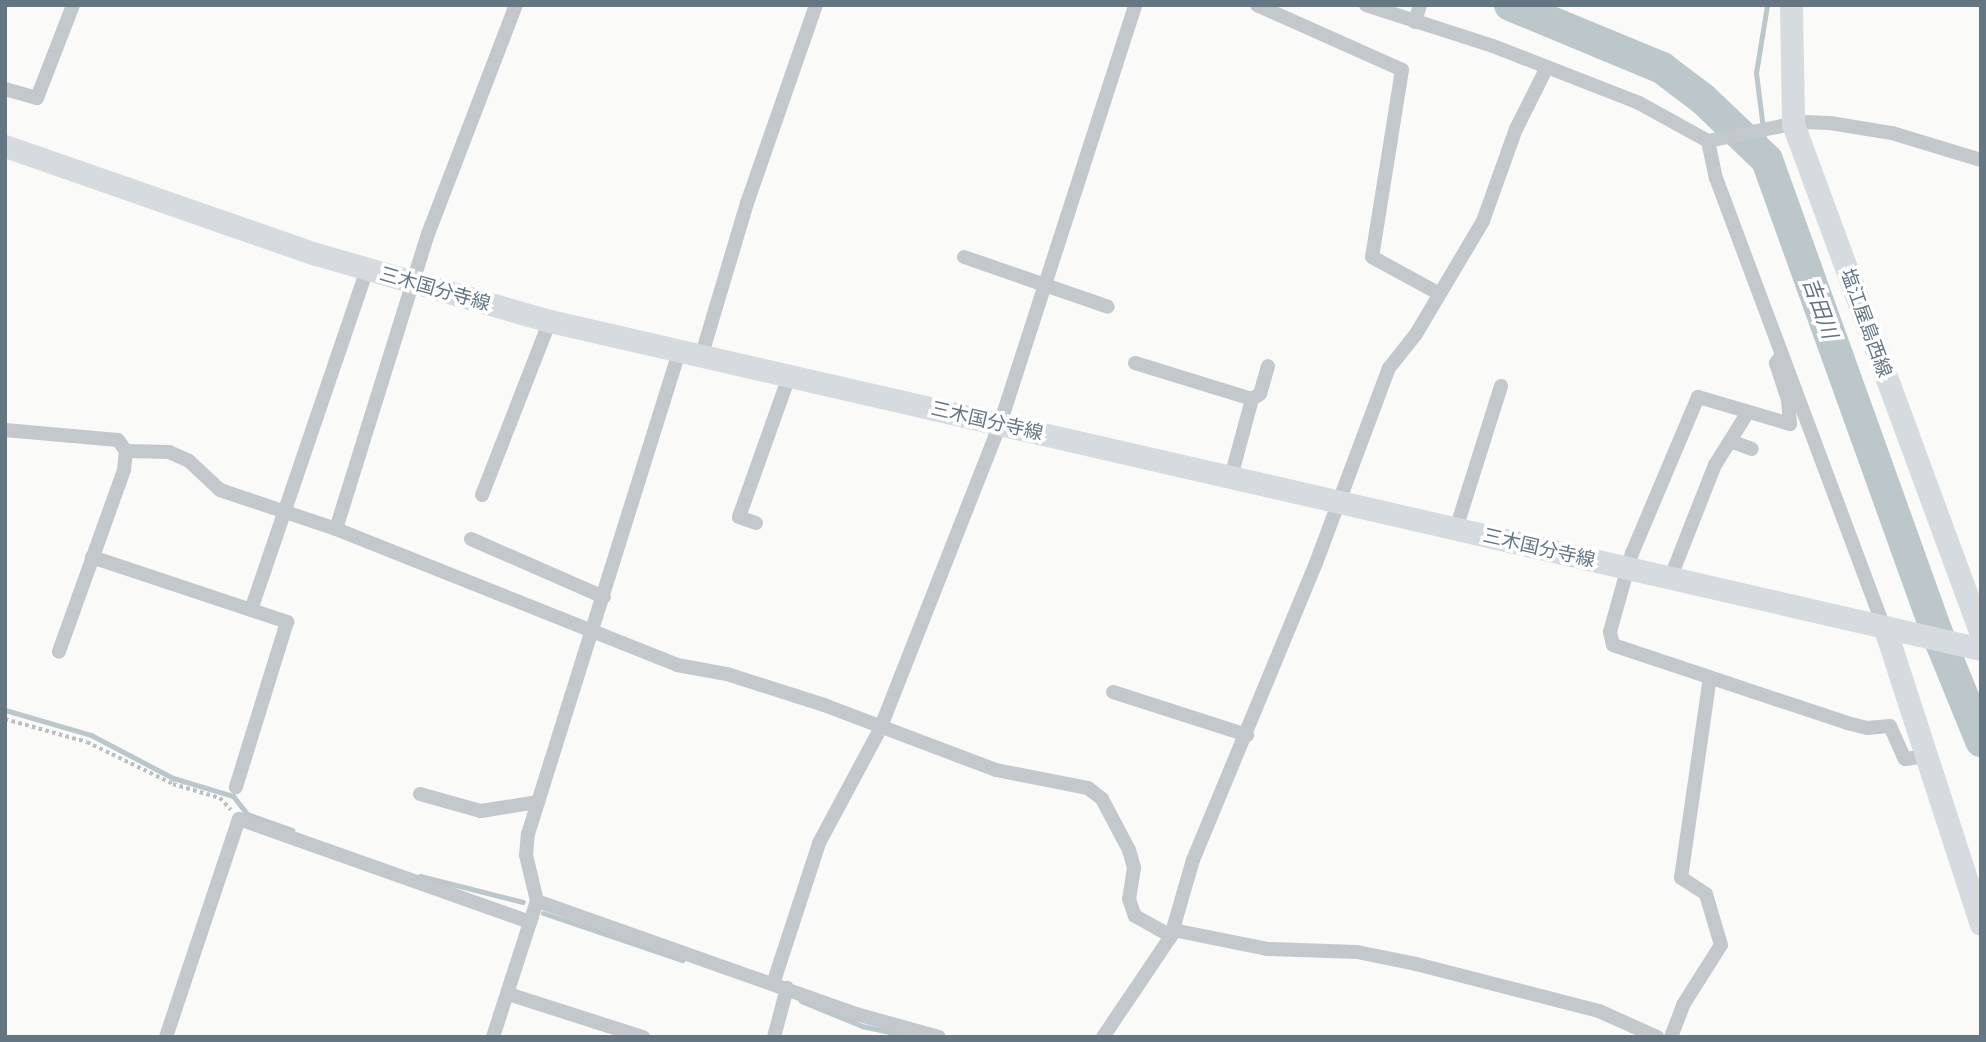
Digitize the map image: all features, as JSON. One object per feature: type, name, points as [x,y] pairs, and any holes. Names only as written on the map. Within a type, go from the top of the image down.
[{"type":"main road","name":"塩江屋島西線","points":[[1791,5],[1786,125],[1981,634]]},
{"type":"main road","name":"三木国分寺線","points":[[5,146],[367,270],[550,321],[790,374],[1888,630],[1981,649]]},
{"type":"main road","points":[[1888,630],[1981,924]]},
{"type":"street","points":[[5,89],[37,99],[72,5]]},
{"type":"street","points":[[336,529],[363,432],[414,284],[428,234],[516,5]]},
{"type":"street","points":[[493,1037],[537,901],[526,855],[538,802],[604,597],[816,5]]},
{"type":"street","points":[[774,1037],[782,991],[819,843],[880,729],[1000,424],[1135,5]]},
{"type":"street","points":[[1257,5],[1402,70],[1373,257],[1440,294]]},
{"type":"street","points":[[1366,5],[1547,67],[1639,103],[1713,140],[1786,125],[1867,127],[1981,160]]},
{"type":"street","points":[[1415,22],[1419,6]]},
{"type":"street","points":[[1102,1037],[1172,933],[1193,860],[1247,734],[1389,368],[1440,294],[1483,221],[1516,129],[1547,67]]},
{"type":"street","points":[[1713,140],[1716,178],[1888,630]]},
{"type":"street","points":[[964,257],[1045,282],[1108,307]]},
{"type":"street","points":[[251,610],[367,270]]},
{"type":"street","points":[[482,495],[550,321]]},
{"type":"street","points":[[1782,355],[1776,363],[1788,400],[1790,424],[1698,397],[1628,569],[1610,632],[1613,645],[1847,723],[1867,728],[1891,726],[1905,759],[1926,756]]},
{"type":"street","points":[[1135,363],[1252,399]]},
{"type":"street","points":[[1231,477],[1252,399],[1260,394],[1268,366]]},
{"type":"street","points":[[756,523],[739,517],[790,374]]},
{"type":"street","points":[[1456,529],[1501,386]]},
{"type":"street","points":[[1671,579],[1715,465],[1748,412]]},
{"type":"street","points":[[5,430],[118,440],[126,450],[124,470],[59,652]]},
{"type":"street","points":[[1730,441],[1752,449]]},
{"type":"street","points":[[126,450],[169,452],[189,461],[220,490],[336,529],[677,666],[727,674],[824,705],[880,729],[996,770],[1088,788],[1102,799],[1129,850],[1135,868],[1129,899],[1135,916],[1172,933],[1267,949],[1357,952],[1416,964],[1598,1011],[1657,1037]]},
{"type":"street","points":[[471,539],[604,597]]},
{"type":"street","points":[[92,557],[287,622],[236,787]]},
{"type":"street","points":[[1671,1037],[1683,1005],[1721,945],[1706,894],[1681,878],[1710,677]]},
{"type":"street","points":[[1113,692],[1247,734]]},
{"type":"street","points":[[420,794],[481,811],[538,802]]},
{"type":"street","points":[[166,1037],[239,819],[530,922]]},
{"type":"street","points":[[537,901],[782,991],[939,1037]]},
{"type":"street","points":[[508,994],[643,1037]]},
{"type":"path","points":[[5,719],[88,742],[173,784],[220,798],[239,819]]},
{"type":"waterway","name":"吉田川","points":[[1510,5],[1662,68],[1703,99],[1767,160],[1937,633],[1981,741]]},
{"type":"waterway","points":[[1767,5],[1756,73],[1767,160]]},
{"type":"waterway","points":[[5,710],[91,735],[173,778],[233,796],[247,814],[292,830]]},
{"type":"waterway","points":[[420,876],[523,902]]},
{"type":"waterway","points":[[543,913],[682,960]]},
{"type":"waterway","points":[[801,1001],[862,1026],[913,1037]]}]
